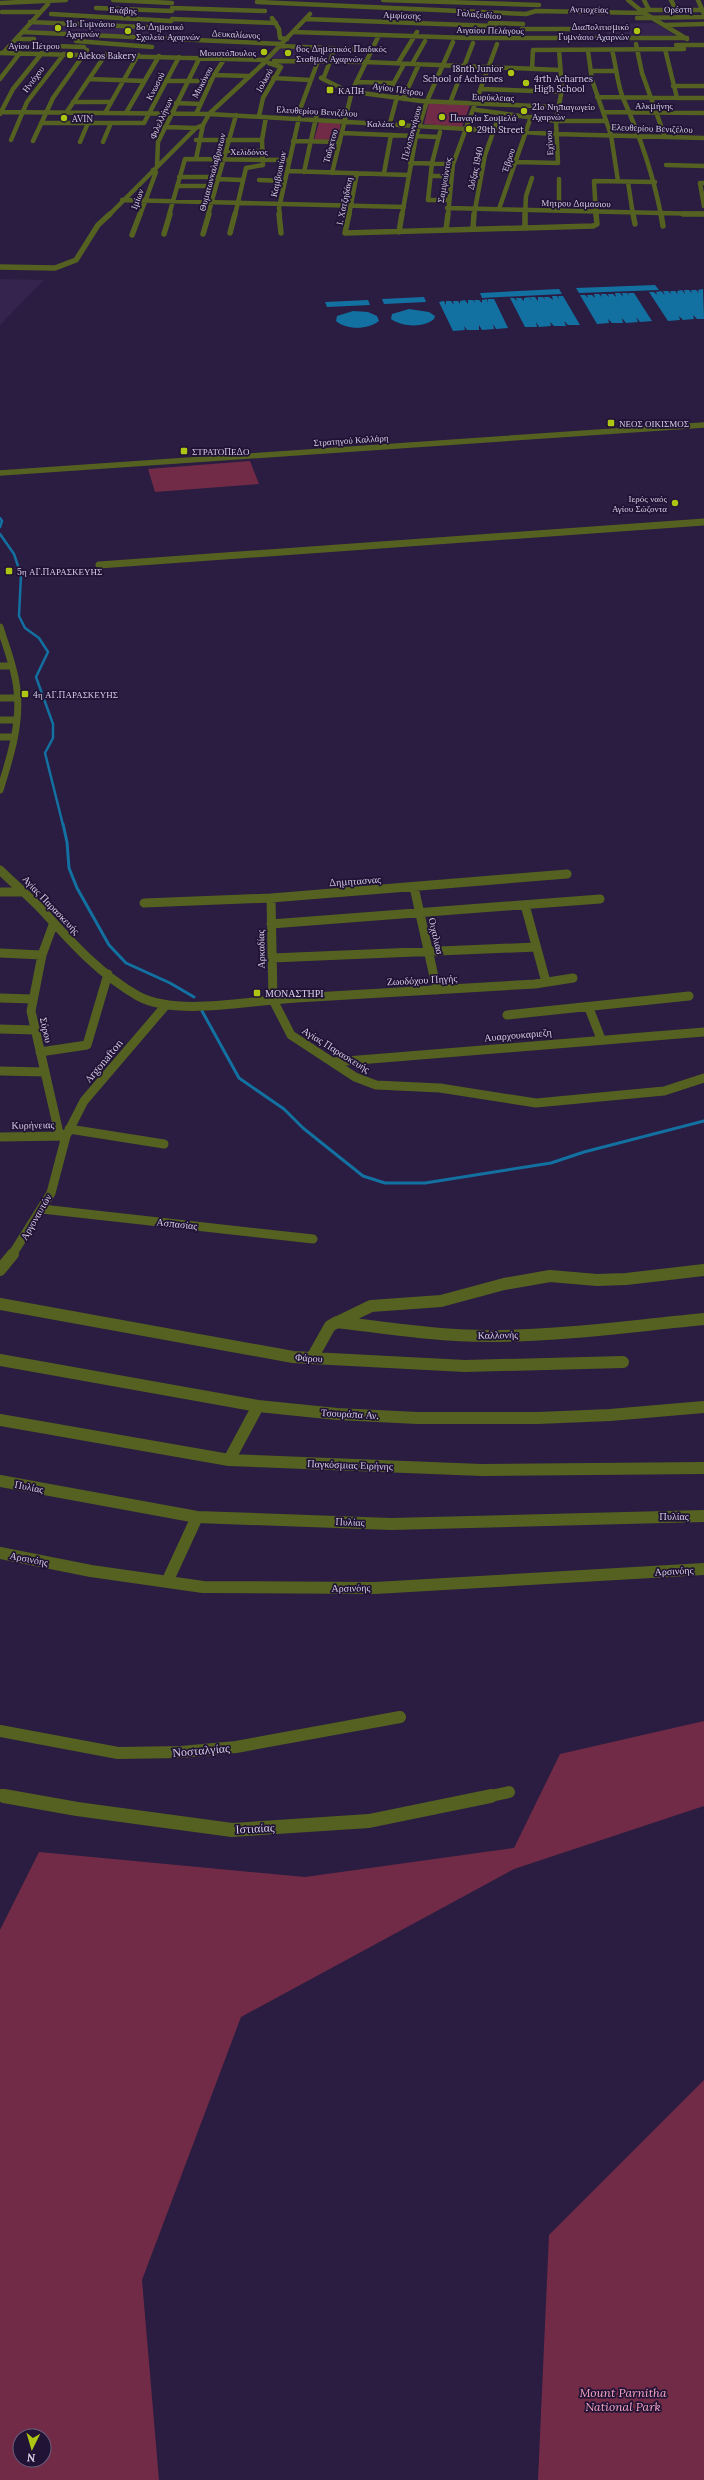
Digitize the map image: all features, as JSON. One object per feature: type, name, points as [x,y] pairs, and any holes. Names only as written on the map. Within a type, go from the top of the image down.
[{"type":"street","points":[[2,53],[48,4],[47,0]]},
{"type":"street","points":[[0,2],[66,0]]},
{"type":"street","points":[[113,0],[271,17]]},
{"type":"street","points":[[196,159],[203,125],[209,114],[256,68],[267,61],[324,0]]},
{"type":"street","points":[[383,0],[703,11],[698,0]]},
{"type":"street","points":[[536,11],[543,0]]},
{"type":"street","points":[[628,0],[637,9],[653,17],[704,50]]},
{"type":"street","points":[[644,0],[649,10]]},
{"type":"street","points":[[671,0],[676,10]]},
{"type":"street","points":[[255,1],[276,23],[279,29],[280,38],[287,39]]},
{"type":"street","name":"Αντιοχείας","points":[[255,1],[526,15],[653,17]]},
{"type":"street","points":[[387,96],[411,40],[418,29],[434,19],[443,1]]},
{"type":"street","points":[[144,56],[172,20],[172,7]]},
{"type":"street","points":[[96,8],[172,7],[265,11]]},
{"type":"street","points":[[369,15],[374,7]]},
{"type":"street","points":[[520,44],[522,28],[526,15],[536,11],[589,15],[644,13]]},
{"type":"street","points":[[1,13],[38,14]]},
{"type":"street","points":[[312,13],[319,13]]},
{"type":"street","name":"Εκάβης","points":[[51,14],[276,23]]},
{"type":"street","points":[[98,25],[104,17]]},
{"type":"street","name":"Ορέστη","points":[[653,17],[704,17]]},
{"type":"street","name":"Αμφίσσης","points":[[306,19],[494,26],[495,24]]},
{"type":"street","name":"Γαλαξειδίου","points":[[434,19],[485,20],[486,23],[522,28]]},
{"type":"street","points":[[30,22],[166,28]]},
{"type":"street","points":[[603,23],[604,39]]},
{"type":"street","points":[[664,25],[704,25]]},
{"type":"street","points":[[507,32],[522,28],[604,29]]},
{"type":"street","name":"Αιγαίου Πελάγους","points":[[279,29],[295,31],[468,38],[686,38]]},
{"type":"street","points":[[418,29],[500,32]]},
{"type":"street","points":[[468,38],[470,31]]},
{"type":"street","name":"Δευκαλίωνος","points":[[22,32],[230,41],[372,50]]},
{"type":"street","points":[[33,141],[45,113],[60,87],[98,35]]},
{"type":"street","name":"Ταΰγετου","points":[[332,172],[352,91],[365,62],[380,35]]},
{"type":"street","points":[[16,38],[38,40]]},
{"type":"street","points":[[53,40],[122,49],[125,46],[152,47]]},
{"type":"street","points":[[411,40],[505,44]]},
{"type":"street","points":[[226,47],[230,41]]},
{"type":"street","points":[[412,64],[425,41]]},
{"type":"street","name":"Πελοποννήσου","points":[[399,232],[404,209],[410,163],[419,125],[427,102],[453,42]]},
{"type":"street","points":[[450,103],[473,43]]},
{"type":"street","name":"Σαμψούντος","points":[[446,230],[447,208],[453,164],[490,68],[497,44]]},
{"type":"street","points":[[528,44],[704,45]]},
{"type":"street","points":[[636,44],[642,73],[650,98],[666,137]]},
{"type":"street","points":[[53,46],[90,45]]},
{"type":"street","points":[[300,59],[306,47]]},
{"type":"street","points":[[331,61],[335,48]]},
{"type":"street","points":[[666,49],[673,86],[677,98]]},
{"type":"street","points":[[532,69],[532,50],[704,50]]},
{"type":"street","name":"Εχίνου","points":[[516,162],[558,163],[555,134],[558,107],[562,92],[560,50]]},
{"type":"street","points":[[612,50],[623,97],[631,112],[656,182],[663,226]]},
{"type":"street","points":[[588,51],[597,97],[611,135],[618,181]]},
{"type":"street","points":[[217,58],[221,52]]},
{"type":"street","name":"Αγίου Πέτρου","points":[[2,53],[179,56],[267,61],[365,62],[560,70]]},
{"type":"street","points":[[1,78],[20,53]]},
{"type":"street","points":[[0,113],[4,101],[42,53]]},
{"type":"street","name":"Ηνιόχου","points":[[11,140],[33,92],[64,54]]},
{"type":"street","points":[[66,113],[106,54]]},
{"type":"street","points":[[105,113],[113,96],[138,55]]},
{"type":"street","points":[[126,113],[159,56]]},
{"type":"street","name":"Κνωσού","points":[[111,123],[144,123],[179,56]]},
{"type":"street","name":"Φιλελλήνων","points":[[155,168],[158,142],[164,128],[174,113],[176,103],[200,57]]},
{"type":"street","name":"Μυκόνου","points":[[196,114],[214,75],[225,58]]},
{"type":"street","name":"Αγίου Πέτρου","points":[[267,61],[300,59],[318,61]]},
{"type":"street","name":"Ιολκού","points":[[260,114],[263,98],[272,78],[280,69],[280,65],[267,61]]},
{"type":"street","points":[[299,112],[318,61]]},
{"type":"street","name":"Αγίου Πέτρου","points":[[331,61],[324,77],[321,78],[352,91],[387,96],[396,100],[404,98],[427,102]]},
{"type":"street","points":[[404,98],[419,64]]},
{"type":"street","points":[[256,68],[280,69]]},
{"type":"street","points":[[592,71],[616,72]]},
{"type":"street","points":[[214,75],[248,76]]},
{"type":"street","points":[[1,78],[8,77]]},
{"type":"street","points":[[15,78],[22,78]]},
{"type":"street","points":[[272,78],[310,80]]},
{"type":"street","points":[[88,79],[144,81]]},
{"type":"street","points":[[166,81],[211,81]]},
{"type":"street","points":[[356,82],[393,83]]},
{"type":"street","points":[[673,86],[704,86]]},
{"type":"street","points":[[481,89],[562,92]]},
{"type":"street","points":[[78,95],[85,95]]},
{"type":"street","points":[[99,96],[113,96]]},
{"type":"street","points":[[597,97],[704,98]]},
{"type":"street","points":[[390,123],[396,100],[427,102]]},
{"type":"street","points":[[73,102],[110,102]]},
{"type":"street","name":"Ευρύκλειας","points":[[427,102],[450,103],[474,107],[558,107]]},
{"type":"street","points":[[176,103],[200,104]]},
{"type":"street","points":[[474,107],[500,113],[556,122],[606,121]]},
{"type":"street","points":[[260,114],[284,112]]},
{"type":"street","points":[[292,112],[305,112]]},
{"type":"street","points":[[304,172],[296,158],[310,141],[317,112],[311,112]]},
{"type":"street","name":"Αλκμήνης","points":[[603,112],[704,113]]},
{"type":"street","name":"Ελευθερίου Βενιζέλου","points":[[0,113],[260,114],[266,117],[345,120],[555,134],[704,138]]},
{"type":"street","name":"Δόξας 1940","points":[[473,229],[474,208],[482,165],[492,130],[500,113]]},
{"type":"street","name":"Θυματωνκαλαβρυτων","points":[[203,234],[236,115]]},
{"type":"street","points":[[230,233],[236,203],[247,166],[263,165],[262,140],[266,117]]},
{"type":"street","name":"Έβρου","points":[[500,209],[531,117]]},
{"type":"street","name":"Καμβουνίων","points":[[281,233],[279,206],[285,180],[296,158],[293,141],[299,118]]},
{"type":"street","points":[[41,123],[111,123],[103,142]]},
{"type":"street","points":[[80,142],[88,123]]},
{"type":"street","points":[[0,267],[55,268],[70,263],[81,254],[98,225],[122,200],[184,139],[196,128],[203,125]]},
{"type":"street","points":[[442,126],[432,163],[428,200],[448,200]]},
{"type":"street","points":[[164,128],[196,128]]},
{"type":"street","points":[[342,133],[438,137]]},
{"type":"street","points":[[384,173],[391,135]]},
{"type":"street","points":[[184,139],[262,140]]},
{"type":"street","points":[[293,141],[340,142]]},
{"type":"street","points":[[226,151],[262,151]]},
{"type":"street","name":"Χελιδόνος","points":[[179,177],[185,159],[296,158]]},
{"type":"street","points":[[410,163],[453,164]]},
{"type":"street","points":[[666,165],[704,166]]},
{"type":"street","name":"Ιμίων","points":[[132,235],[156,172],[155,168]]},
{"type":"street","points":[[288,172],[384,173],[408,175]]},
{"type":"street","name":"Ι. Χατζηδάκη","points":[[357,173],[345,233],[399,232]]},
{"type":"street","points":[[431,176],[451,176]]},
{"type":"street","points":[[164,234],[179,177],[242,180]]},
{"type":"street","points":[[525,228],[527,188],[532,178]]},
{"type":"street","points":[[259,180],[285,180]]},
{"type":"street","points":[[559,180],[559,210]]},
{"type":"street","points":[[399,232],[596,226],[594,181],[656,182]]},
{"type":"street","points":[[628,182],[635,224]]},
{"type":"street","points":[[702,183],[704,206]]},
{"type":"street","points":[[177,186],[216,186]]},
{"type":"street","points":[[122,200],[404,209]]},
{"type":"street","name":"Μητρου Δαμασιου","points":[[447,208],[704,214]]},
{"type":"street","name":"Στρατηγού Καλλάρη","points":[[0,473],[704,425]]},
{"type":"street","points":[[99,565],[704,522]]},
{"type":"street","points":[[0,627],[16,677],[18,698],[17,720],[0,790]]},
{"type":"street","points":[[0,666],[12,666]]},
{"type":"street","points":[[0,698],[18,698]]},
{"type":"street","points":[[0,720],[17,720]]},
{"type":"street","points":[[0,737],[12,737]]},
{"type":"street","name":"Αγίας Παρασκευής","points":[[0,870],[43,911],[53,925],[108,974],[139,996],[166,1005],[198,1006],[273,1000],[291,1035],[356,1077],[376,1085],[440,1088],[506,1100],[536,1102],[664,1091],[704,1078]]},
{"type":"street","name":"Δημητασνας","points":[[144,903],[271,898],[567,874]]},
{"type":"street","name":"Οιχαλιασ","points":[[414,887],[437,990]]},
{"type":"street","points":[[0,892],[24,892]]},
{"type":"street","name":"Αρκαδίας","points":[[271,898],[273,1000]]},
{"type":"street","points":[[272,924],[600,899]]},
{"type":"street","points":[[525,904],[546,982]]},
{"type":"street","name":"Σύρου","points":[[53,925],[42,954],[31,1011],[59,1133],[67,1133]]},
{"type":"street","points":[[272,958],[536,947]]},
{"type":"street","points":[[0,953],[42,954]]},
{"type":"street","points":[[40,1052],[87,1045],[108,974]]},
{"type":"street","name":"Ζωοδόχου Πηγής","points":[[273,1000],[546,982],[572,978]]},
{"type":"street","points":[[507,1015],[589,1008],[689,996]]},
{"type":"street","points":[[0,998],[33,999]]},
{"type":"street","name":"Argonafton","points":[[67,1133],[84,1101],[166,1005]]},
{"type":"street","points":[[589,1008],[601,1039]]},
{"type":"street","points":[[0,1029],[35,1030]]},
{"type":"street","name":"Αυαρχουκαριεζη","points":[[334,1062],[601,1039],[704,1032]]},
{"type":"street","points":[[0,1071],[45,1072]]},
{"type":"street","name":"Κυρήνειας","points":[[0,1137],[67,1133],[164,1144]]},
{"type":"street","name":"Αργοναυτών","points":[[0,1270],[20,1245],[51,1193],[67,1133]]},
{"type":"street","name":"Ασπασίας","points":[[42,1209],[312,1239]]},
{"type":"street","points":[[312,1358],[330,1326],[371,1306],[441,1301],[504,1284],[550,1276],[597,1280],[626,1279],[704,1270]]},
{"type":"street","name":"Φάρου","points":[[0,1304],[312,1358],[466,1366],[623,1362]]},
{"type":"street","name":"Καλλονής","points":[[337,1322],[440,1334],[488,1336],[573,1332],[704,1319]]},
{"type":"street","name":"Τσουράπα Αν.","points":[[0,1360],[258,1406],[414,1417],[579,1417],[704,1406]]},
{"type":"street","points":[[229,1460],[258,1406]]},
{"type":"street","name":"Παγκόσμιας Ειρήνης","points":[[0,1420],[229,1460],[482,1470],[704,1468]]},
{"type":"street","name":"Πυλίας","points":[[0,1482],[197,1517],[391,1524],[704,1516]]},
{"type":"street","points":[[167,1582],[197,1517]]},
{"type":"street","name":"Αρσινόης","points":[[0,1553],[91,1571],[203,1587],[374,1588],[704,1570]]},
{"type":"street","name":"Νοσταλγίας","points":[[0,1732],[118,1754],[181,1752],[236,1747],[400,1717]]},
{"type":"street","name":"Ιστιαίας","points":[[0,1795],[77,1809],[232,1830],[369,1821],[509,1792]]},
{"type":"shaded area","points":[[35,22],[155,28],[147,36],[26,31]]},
{"type":"shaded area","name":"Διαπολιτισμικό Γυμνάσιο Αχαρνών","points":[[655,23],[679,38],[607,38],[605,24]]},
{"type":"shaded area","name":"6ος Δημοτικός Παιδικός Σταθμός Αχαρνών","points":[[281,46],[301,48],[296,58],[271,58]]},
{"type":"shaded area","points":[[0,279],[44,280],[0,325]]},
{"type":"green space","points":[[429,103],[470,105],[462,127],[424,124]]},
{"type":"green space","points":[[319,122],[341,123],[337,141],[314,140]]},
{"type":"green space","points":[[250,461],[259,484],[155,492],[148,469]]},
{"type":"green space","points":[[704,1721],[704,1806],[514,1869],[241,2017],[142,2280],[159,2480],[0,2480],[0,1930],[39,1852],[305,1877],[514,1848],[560,1754]]},
{"type":"green space","name":"Mount Parnitha National Park","points":[[704,2080],[704,2480],[538,2480],[549,2235]]},
{"type":"water","points":[[655,285],[659,290],[579,293],[576,288]]},
{"type":"water","points":[[559,289],[562,294],[482,298],[480,293]]},
{"type":"water","points":[[703,289],[704,319],[697,319],[693,315],[694,319],[683,320],[679,316],[680,320],[668,321],[649,292],[654,292],[657,295],[656,292],[661,291],[665,295],[663,291],[668,291],[671,294],[670,291],[675,291],[678,294],[677,291],[682,290],[685,294],[684,290],[689,290],[692,293],[691,290],[696,290],[699,293],[698,290]]},
{"type":"water","points":[[615,293],[620,293],[623,297],[622,293],[627,293],[629,296],[628,293],[634,293],[652,321],[640,322],[636,317],[638,322],[626,323],[622,318],[623,323],[612,323],[608,319],[609,323],[597,324],[580,295],[585,295],[588,298],[587,295],[592,295],[595,298],[594,294],[599,294],[602,297],[601,294],[606,294],[609,297],[608,294],[613,294],[616,297]]},
{"type":"water","points":[[552,296],[557,296],[559,300],[558,296],[563,296],[580,325],[568,325],[564,321],[566,326],[554,326],[550,322],[551,326],[539,327],[536,322],[537,327],[525,327],[510,298],[514,298],[517,301],[516,298],[521,298],[524,301],[524,298],[529,297],[532,301],[530,297],[535,297],[538,301],[538,297],[543,297],[545,300],[544,297],[549,297],[553,300]]},
{"type":"water","points":[[424,297],[426,302],[384,304],[382,299]]},
{"type":"water","points":[[487,299],[488,303],[488,299],[494,299],[508,328],[496,329],[493,324],[494,329],[482,330],[479,325],[479,330],[467,330],[464,326],[465,330],[453,331],[439,302],[444,301],[446,305],[446,301],[451,301],[454,305],[453,301],[458,301],[460,304],[460,301],[465,300],[468,304],[468,300],[473,300],[475,303],[474,300],[479,300],[482,303],[482,300]]},
{"type":"water","points":[[368,300],[370,305],[327,307],[325,302]]},
{"type":"water","points":[[409,309],[429,312],[435,316],[434,319],[425,324],[407,325],[391,319],[392,314]]},
{"type":"water","points":[[353,311],[368,312],[377,316],[379,321],[369,326],[357,328],[345,326],[336,321],[337,316]]},
{"type":"waterway","points":[[0,518],[2,521],[0,527]]},
{"type":"waterway","points":[[0,534],[14,554],[21,575],[19,616],[25,628],[39,638],[48,652],[36,677],[53,724],[53,738],[45,753],[63,825]]},
{"type":"waterway","points":[[63,824],[67,842],[69,868],[77,888],[109,945],[126,963],[170,983],[194,997]]},
{"type":"waterway","points":[[202,1011],[239,1078],[284,1109],[303,1128],[363,1176],[385,1183],[425,1183],[551,1163],[584,1152],[704,1121]]},
{"type":"place","name":"11ο Γυμνάσιο Αχαρνών","points":[[58,28]]},
{"type":"place","name":"8ο Δημοτικό Σχολείο Αχαρνών","points":[[128,31]]},
{"type":"place","name":"Διαπολιτισμικό Γυμνάσιο Αχαρνών","points":[[637,31]]},
{"type":"place","name":"Μουστόπουλος","points":[[264,52]]},
{"type":"place","name":"6ος Δημοτικός Παιδικός Σταθμός Αχαρνών","points":[[288,53]]},
{"type":"place","name":"Alekos Bakery","points":[[70,55]]},
{"type":"place","name":"18nth Junior School of Acharnes","points":[[511,73]]},
{"type":"place","name":"4rth Acharnes High School","points":[[526,83]]},
{"type":"place","name":"ΚΑΠΗ","points":[[330,90]]},
{"type":"place","name":"21ο Νηπιαγωγείο Αχαρνών","points":[[524,111]]},
{"type":"place","name":"Παναγία Σουμελά","points":[[442,117]]},
{"type":"place","name":"AVIN","points":[[64,118]]},
{"type":"place","name":"Καλέας","points":[[402,123]]},
{"type":"place","name":"29th Street","points":[[469,129]]},
{"type":"place","name":"ΝΕΟΣ ΟΙΚΙΣΜΟΣ","points":[[611,423]]},
{"type":"place","name":"ΣΤΡΑΤΟΠΕΔΟ","points":[[184,451]]},
{"type":"place","name":"Ιερός ναός Αγίου Σώζοντα","points":[[675,503]]},
{"type":"place","name":"5η ΑΓ.ΠΑΡΑΣΚΕΥΗΣ","points":[[9,571]]},
{"type":"place","name":"4η ΑΓ.ΠΑΡΑΣΚΕΥΗΣ","points":[[25,694]]},
{"type":"place","name":"ΜΟΝΑΣΤΗΡΙ","points":[[257,993]]}]
